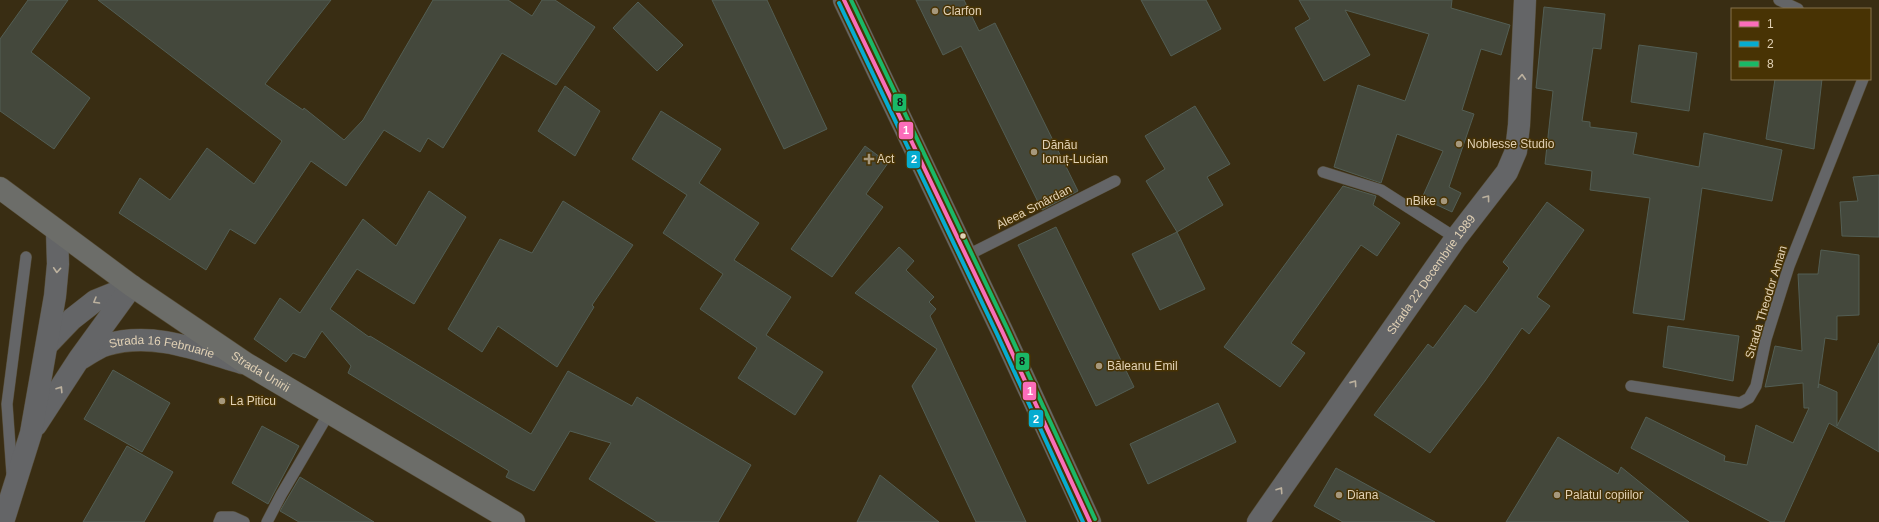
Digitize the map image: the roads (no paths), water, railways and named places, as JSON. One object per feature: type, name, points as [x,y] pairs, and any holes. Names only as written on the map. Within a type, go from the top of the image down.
[{"type":"main road","points":[[844,0],[966,256],[1090,522]]},
{"type":"main road","name":"Strada Unirii","points":[[0,188],[132,286],[247,364],[514,522]]},
{"type":"street","name":"Strada 22 Decembrie 1989","points":[[1258,522],[1456,238],[1507,172],[1516,151],[1519,124],[1525,0]]},
{"type":"street","name":"Strada 16 Februarie","points":[[3,522],[31,433],[55,296],[58,264],[57,231]]},
{"type":"street","name":"Strada 16 Februarie","points":[[31,433],[79,359],[132,286]]},
{"type":"street","points":[[47,345],[72,319],[95,301],[132,286]]},
{"type":"street","name":"Strada 16 Februarie","points":[[79,359],[105,345],[133,339],[159,340],[183,345],[247,364]]},
{"type":"lane","points":[[1779,0],[1796,8]]},
{"type":"lane","name":"Strada Theodor Aman","points":[[1632,386],[1740,403],[1749,398],[1756,386],[1766,339],[1789,266],[1862,80]]},
{"type":"lane","points":[[1323,172],[1381,190],[1456,238]]},
{"type":"lane","name":"Aleea Smârdan","points":[[966,256],[1115,181]]},
{"type":"lane","points":[[13,487],[7,404],[26,257]]},
{"type":"lane","points":[[267,522],[329,413]]},
{"type":"lane","points":[[218,522],[221,516],[233,517],[244,522]]},
{"type":"place","name":"Clarfon","points":[[935,11]]},
{"type":"place","name":"Noblesse Studio","points":[[1459,144]]},
{"type":"place","name":"Dănău Ionuț-Lucian","points":[[1034,152]]},
{"type":"place","name":"Act","points":[[869,159]]},
{"type":"place","name":"nBike","points":[[1444,201]]},
{"type":"place","name":"Băleanu Emil","points":[[1099,366]]},
{"type":"place","name":"La Piticu","points":[[222,401]]},
{"type":"place","name":"Diana","points":[[1339,495]]},
{"type":"place","name":"Palatul copiilor","points":[[1557,495]]}]
